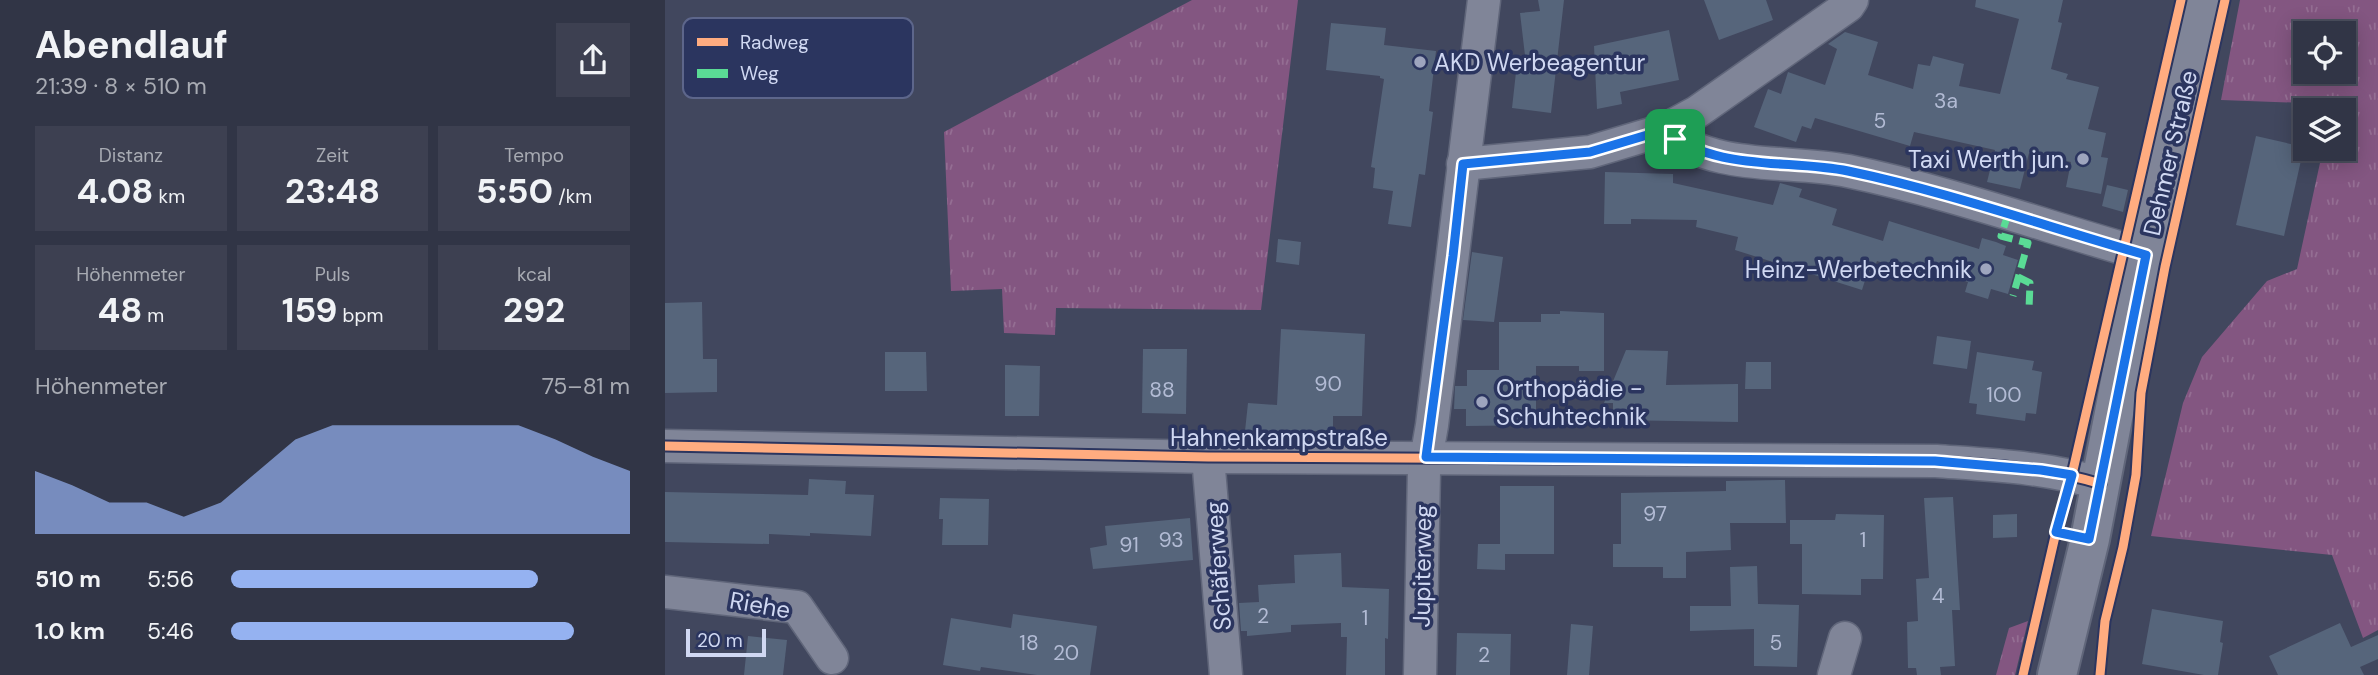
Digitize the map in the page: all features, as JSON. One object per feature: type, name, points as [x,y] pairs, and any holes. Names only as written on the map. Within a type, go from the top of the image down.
[{"type":"street","name":"Jupiterweg","points":[[1420,675],[1426,457],[1484,0]]},
{"type":"street","points":[[1463,164],[1590,152],[1664,130],[1697,112],[1848,6],[1852,0]]},
{"type":"street","name":"Dehmer Straße","points":[[2057,675],[2101,484],[2146,255],[2205,0]]},
{"type":"street","points":[[1664,130],[1675,139],[1712,156],[1847,171],[2146,255]]},
{"type":"street","name":"Hahnenkampstraße","points":[[665,446],[1208,457],[1935,461],[2041,470],[2072,475],[2101,484]]},
{"type":"street","name":"Schäferweg","points":[[1208,457],[1226,675]]},
{"type":"street","name":"Riehe","points":[[665,592],[797,607],[832,658]]},
{"type":"street","points":[[1834,675],[1845,638]]},
{"type":"green space","points":[[1192,0],[1298,0],[1261,310],[1056,308],[1055,335],[1004,333],[1002,289],[951,291],[944,132]]},
{"type":"green space","points":[[2240,0],[2378,0],[2378,630],[2363,638],[2332,555],[2151,536],[2183,403],[2202,357],[2267,281],[2297,269],[2320,161],[2356,161],[2356,98],[2293,98],[2293,103],[2221,100]]},
{"type":"green space","points":[[2028,621],[2015,675],[1996,675],[2009,628]]},
{"type":"building","points":[[1538,0],[1564,0],[1551,113],[1512,108],[1517,63],[1526,64],[1520,13],[1540,11]]},
{"type":"building","points":[[1704,0],[1766,0],[1773,20],[1719,40]]},
{"type":"building","points":[[1976,0],[2063,0],[2058,22],[2062,23],[2051,69],[2068,74],[2066,79],[2099,87],[2088,129],[2106,133],[2101,157],[2108,158],[2101,194],[2066,187],[2071,162],[2029,153],[2020,189],[1987,182],[1995,150],[1914,132],[1910,146],[1815,118],[1811,129],[1802,126],[1796,142],[1754,127],[1768,89],[1781,94],[1788,72],[1825,85],[1837,49],[1828,44],[1845,32],[1878,42],[1868,75],[1913,89],[1918,64],[1930,66],[1933,56],[1964,64],[1959,86],[2000,94],[2019,19],[1975,7]]},
{"type":"building","points":[[1331,23],[1386,28],[1384,45],[1436,51],[1429,111],[1433,112],[1425,175],[1419,174],[1411,227],[1388,224],[1393,191],[1373,188],[1375,168],[1371,167],[1384,79],[1380,76],[1326,70]]},
{"type":"building","points":[[1669,30],[1679,80],[1620,92],[1622,104],[1597,109],[1594,46]]},
{"type":"building","points":[[2256,136],[2293,144],[2293,161],[2301,161],[2284,236],[2236,225]]},
{"type":"building","points":[[1605,172],[1673,174],[1673,183],[1773,205],[1780,183],[1802,189],[1799,197],[1837,209],[1832,225],[1883,241],[1889,221],[1979,249],[1982,238],[2006,246],[2003,255],[2018,260],[2008,294],[1991,289],[1988,299],[1965,292],[1968,282],[1926,268],[1924,275],[1877,261],[1873,272],[1868,271],[1862,290],[1735,250],[1738,237],[1696,227],[1697,220],[1631,219],[1631,224],[1604,224]]},
{"type":"building","points":[[2107,185],[2128,190],[2123,212],[2102,206]]},
{"type":"building","points":[[1278,239],[1301,242],[1299,265],[1276,262]]},
{"type":"building","points":[[1472,252],[1503,257],[1494,322],[1463,320]]},
{"type":"building","points":[[702,302],[703,359],[717,359],[717,392],[665,393],[665,303]]},
{"type":"building","points":[[1560,311],[1604,313],[1604,371],[1579,371],[1579,366],[1536,366],[1536,425],[1466,426],[1466,409],[1454,409],[1455,386],[1467,386],[1467,370],[1499,370],[1499,322],[1541,322],[1541,314],[1560,314]]},
{"type":"building","points":[[1281,329],[1365,334],[1362,416],[1333,416],[1333,431],[1245,431],[1248,403],[1277,405]]},
{"type":"building","points":[[1937,336],[1971,341],[1967,369],[1933,364]]},
{"type":"building","points":[[1143,349],[1187,349],[1186,414],[1142,413]]},
{"type":"building","points":[[1626,350],[1668,351],[1666,385],[1738,384],[1738,422],[1613,420],[1613,403],[1604,403]]},
{"type":"building","points":[[885,352],[926,352],[927,391],[885,391]]},
{"type":"building","points":[[1977,352],[2034,361],[2032,370],[2042,372],[2036,414],[2026,413],[2025,421],[1976,414],[1977,404],[1969,403]]},
{"type":"building","points":[[1746,362],[1771,362],[1771,389],[1745,389]]},
{"type":"building","points":[[1005,365],[1040,366],[1039,416],[1005,416]]},
{"type":"building","points":[[809,479],[846,481],[845,494],[874,495],[871,536],[769,534],[769,544],[665,542],[665,492],[808,495]]},
{"type":"building","points":[[1785,480],[1786,523],[1730,523],[1731,550],[1686,552],[1686,578],[1663,578],[1663,567],[1613,567],[1613,544],[1621,544],[1621,493],[1726,491],[1726,481]]},
{"type":"building","points":[[1500,486],[1554,486],[1554,554],[1505,554],[1505,570],[1477,569],[1478,544],[1500,544]]},
{"type":"building","points":[[1953,497],[1960,610],[1952,610],[1955,666],[1940,667],[1941,675],[1917,675],[1916,668],[1908,668],[1907,622],[1918,621],[1916,579],[1929,578],[1924,498]]},
{"type":"building","points":[[940,498],[989,499],[988,545],[942,545],[943,519],[939,519]]},
{"type":"building","points":[[1836,514],[1884,515],[1883,579],[1861,579],[1861,595],[1802,594],[1802,544],[1790,544],[1790,520],[1835,520]]},
{"type":"building","points":[[2017,514],[2017,537],[1993,538],[1993,515]]},
{"type":"building","points":[[1190,518],[1193,560],[1093,569],[1090,548],[1107,545],[1105,526]]},
{"type":"building","points":[[1341,553],[1342,587],[1389,589],[1385,675],[1346,675],[1347,637],[1341,637],[1341,623],[1291,625],[1291,632],[1247,636],[1247,631],[1241,631],[1239,603],[1259,602],[1258,585],[1295,583],[1294,555]]},
{"type":"building","points":[[1757,566],[1758,604],[1799,605],[1797,667],[1754,666],[1754,629],[1690,631],[1690,606],[1731,606],[1730,567]]},
{"type":"building","points":[[2152,609],[2223,621],[2218,675],[2142,664]]},
{"type":"building","points":[[1013,614],[1097,626],[1090,675],[1037,675],[943,665],[951,618],[1011,628]]},
{"type":"building","points":[[2340,623],[2351,647],[2378,635],[2378,659],[2360,667],[2364,675],[2278,675],[2269,656]]},
{"type":"building","points":[[1571,624],[1593,626],[1589,675],[1567,675]]},
{"type":"building","points":[[1457,633],[1511,634],[1510,675],[1456,675]]},
{"type":"building","points":[[748,636],[787,640],[783,675],[744,675]]},
{"type":"marked path","points":[[2008,214],[2001,236],[2028,243],[2013,296]]},
{"type":"marked path","points":[[2018,277],[2030,283],[2029,309]]},
{"type":"cycle path","points":[[2023,675],[2056,532],[2065,505],[2181,0]]},
{"type":"cycle path","points":[[2100,675],[2105,621],[2123,547],[2136,475],[2141,393],[2165,267],[2225,0]]},
{"type":"cycle path","points":[[665,446],[1208,457],[1936,461],[2040,470],[2101,484]]},
{"type":"place","name":"AKD Werbeagentur","points":[[1420,62]]},
{"type":"place","name":"Taxi Werth jun.","points":[[2083,159]]},
{"type":"place","name":"Heinz-Werbetechnik","points":[[1986,269]]},
{"type":"place","name":"Orthopädie - Schuhtechnik","points":[[1482,402]]},
{"type":"route","points":[[1664,130],[1675,139],[1712,156],[1847,171],[2146,255],[2089,539],[2056,532],[2072,475],[2041,470],[1935,461],[1426,457],[1463,164],[1590,152],[1664,130]]}]
